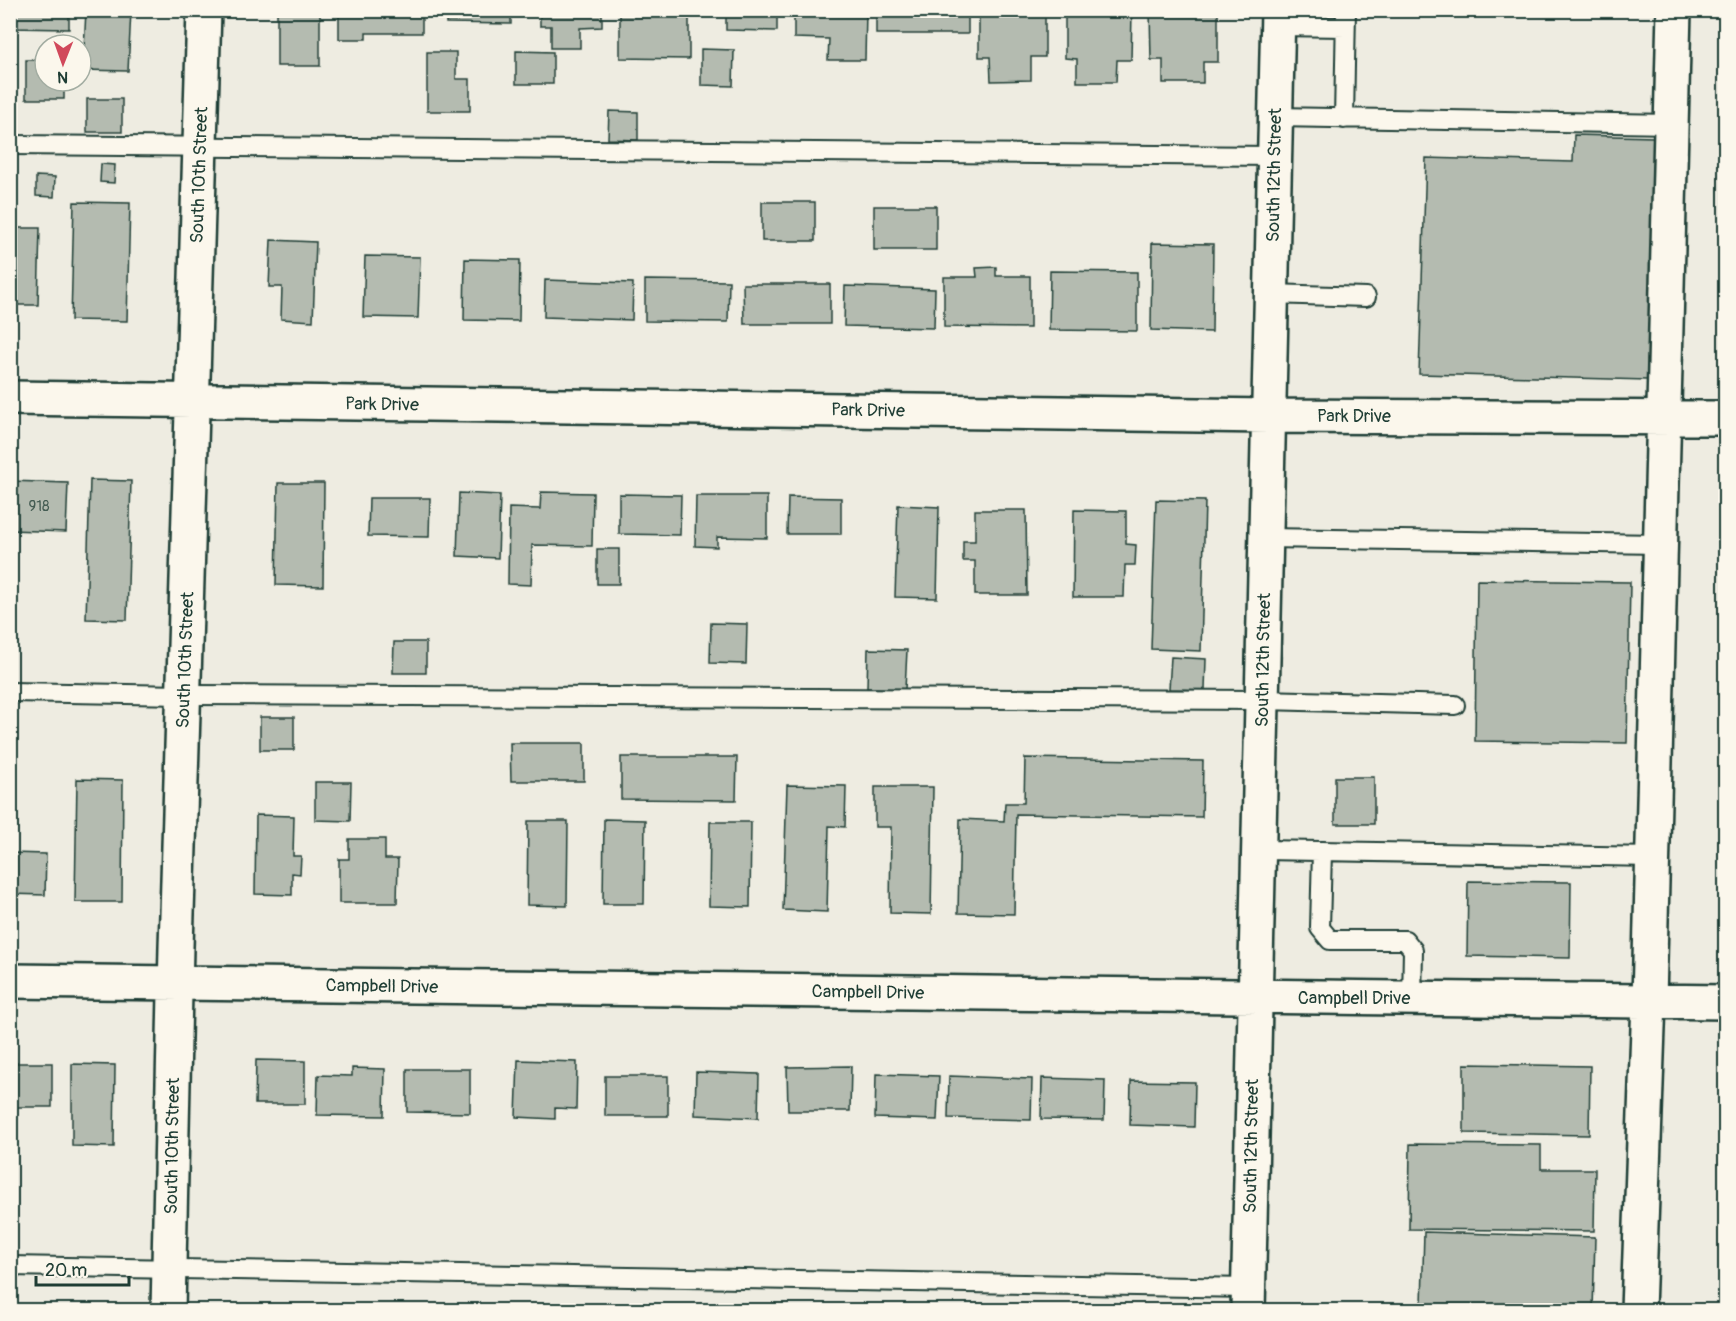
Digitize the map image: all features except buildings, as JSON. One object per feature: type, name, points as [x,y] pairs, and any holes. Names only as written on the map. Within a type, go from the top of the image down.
[{"type":"street","name":"South 10th Street","points":[[168,1311],[175,983],[204,10]]},
{"type":"street","points":[[1638,1311],[1653,857],[1674,10]]},
{"type":"street","name":"South 12th Street","points":[[1248,1299],[1278,18]]},
{"type":"street","name":"Park Drive","points":[[10,398],[1268,416],[1725,418]]},
{"type":"street","name":"Campbell Drive","points":[[10,981],[1725,1002]]},
{"type":"lane","points":[[1278,18],[1345,19],[1344,120]]},
{"type":"lane","points":[[1275,117],[1671,124]]},
{"type":"lane","points":[[10,145],[200,149],[1275,156]]},
{"type":"lane","points":[[1271,294],[1366,297]]},
{"type":"lane","points":[[1266,538],[1660,544]]},
{"type":"lane","points":[[10,692],[184,695],[1262,700],[1455,705]]},
{"type":"lane","points":[[1258,850],[1653,857]]},
{"type":"lane","points":[[1322,851],[1320,928],[1330,939],[1405,940],[1413,950],[1412,999]]},
{"type":"lane","points":[[10,1266],[1248,1299]]}]
